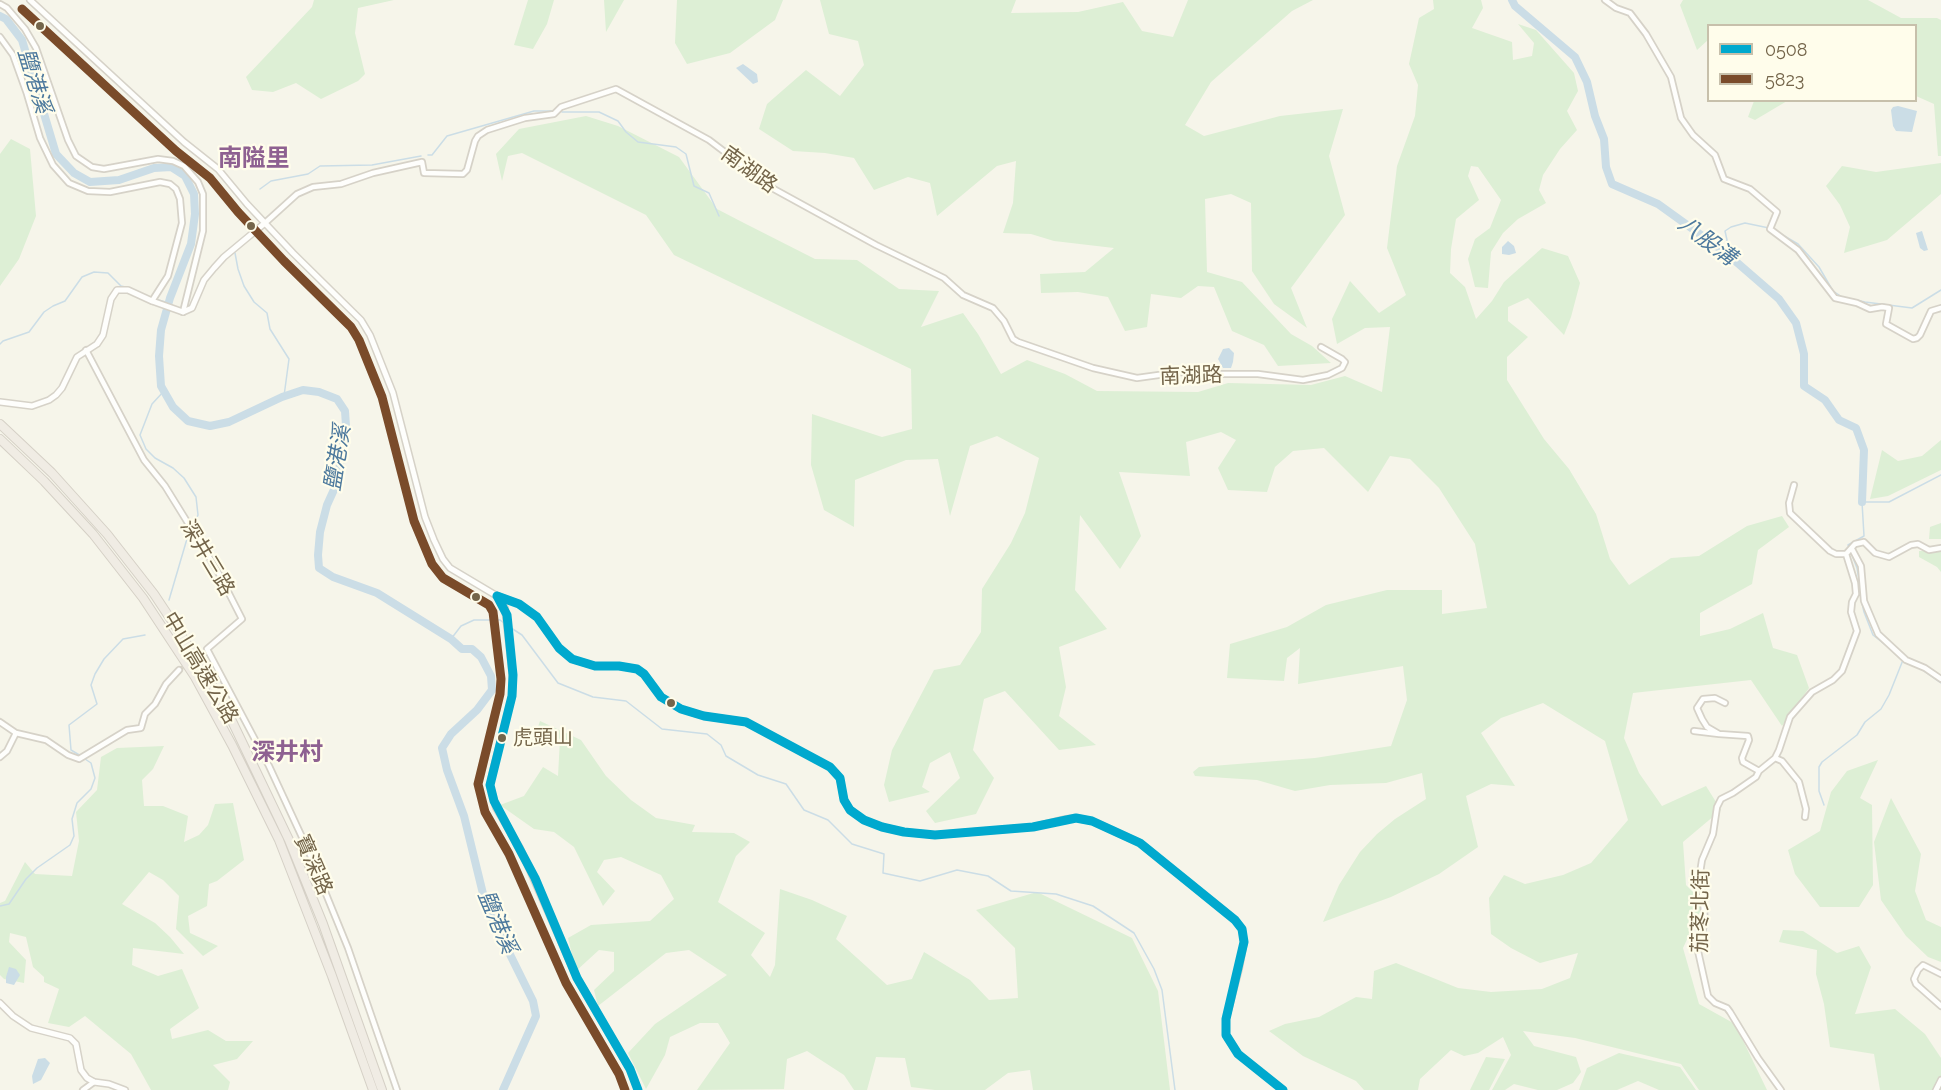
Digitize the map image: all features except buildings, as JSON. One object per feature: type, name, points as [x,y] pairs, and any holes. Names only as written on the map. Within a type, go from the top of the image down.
[{"type":"highway","name":"中山高速公路","points":[[0,424],[52,473],[107,534],[154,594],[201,665],[231,719],[289,840],[382,1090]]},
{"type":"highway","name":"中山高速公路","points":[[0,438],[64,502],[100,544],[143,598],[200,686],[279,840],[374,1090]]},
{"type":"street","points":[[30,0],[184,142],[218,169],[265,223],[361,320],[393,393],[425,517],[434,540],[450,568],[497,596],[519,604],[537,617],[559,648],[572,659],[589,666],[619,666],[637,669],[647,677],[661,697],[681,709],[704,716],[746,722],[830,767],[840,778],[844,800],[850,810],[864,820],[904,832],[935,835],[1033,827],[1076,818],[1092,821],[1140,843],[1235,920],[1242,929],[1243,948],[1226,1019],[1226,1035],[1238,1054],[1283,1090]]},
{"type":"street","points":[[1605,0],[1616,8],[1630,13],[1646,34],[1671,77],[1681,117],[1693,135],[1715,154],[1724,179],[1750,189],[1777,212],[1770,229],[1798,250],[1835,298],[1857,303],[1870,309],[1889,308],[1886,324],[1913,339],[1917,338],[1931,311],[1941,308]]},
{"type":"street","points":[[0,4],[7,8],[25,29],[36,48],[68,140],[76,156],[92,167],[104,169],[158,159],[173,161],[184,166],[193,174],[202,194],[203,231],[183,312],[128,290],[117,290],[111,299],[103,335],[97,344],[77,357],[62,388],[49,400],[32,406],[0,402]]},
{"type":"street","points":[[0,37],[13,55],[44,147],[53,165],[69,183],[88,191],[110,192],[160,182],[170,184],[176,189],[180,199],[182,223],[168,276],[152,301]]},
{"type":"street","name":"南湖路","points":[[183,312],[195,305],[204,280],[224,257],[297,194],[313,188],[341,184],[373,173],[422,162],[424,173],[463,174],[467,170],[475,141],[487,130],[525,118],[555,114],[561,107],[616,89],[709,140],[772,188],[876,245],[944,278],[963,295],[993,308],[1004,321],[1013,339],[1018,342],[1093,368],[1137,378],[1180,372],[1258,374],[1303,380],[1328,375],[1342,368],[1345,362],[1321,347]]},
{"type":"street","name":"深井三路","points":[[86,350],[144,460],[165,486],[217,570],[242,619],[207,649]]},
{"type":"street","points":[[1794,485],[1789,503],[1790,513],[1836,554],[1846,554],[1855,544],[1864,542],[1875,552],[1889,557],[1911,545],[1918,544],[1929,550],[1941,548]]},
{"type":"street","points":[[1852,549],[1861,566],[1864,601],[1878,634],[1906,660],[1925,668],[1941,679]]},
{"type":"street","name":"茄苳北街","points":[[1781,1090],[1727,1008],[1715,1003],[1708,996],[1698,951],[1706,920],[1700,879],[1702,860],[1713,834],[1717,807],[1721,799],[1756,777],[1775,758],[1791,717],[1812,692],[1839,676],[1857,631],[1851,612],[1856,594],[1855,583],[1846,554]]},
{"type":"street","points":[[497,596],[507,615],[513,686],[490,785],[494,801],[527,863],[577,978],[630,1069],[638,1090]]},
{"type":"street","name":"寶深路","points":[[207,649],[268,766],[316,868],[348,948],[397,1090]]},
{"type":"street","points":[[0,722],[16,733],[46,740],[68,755],[82,757],[127,730],[141,728],[145,714],[156,704],[166,684],[179,670]]},
{"type":"street","points":[[1719,734],[1707,727],[1697,708],[1703,699],[1709,697],[1725,703]]},
{"type":"street","points":[[1694,731],[1748,736],[1743,762],[1760,771]]},
{"type":"street","points":[[0,757],[7,751],[16,733]]},
{"type":"street","points":[[1775,758],[1782,761],[1799,782],[1806,809],[1805,817]]},
{"type":"street","points":[[1941,974],[1923,965],[1914,979],[1916,984],[1941,1006]]},
{"type":"street","points":[[0,1003],[13,1016],[31,1028],[70,1038],[76,1044],[81,1070],[87,1078],[125,1090]]},
{"type":"street","points":[[1936,1090],[1941,1080]]},
{"type":"street","points":[[83,1090],[94,1082]]},
{"type":"green space","points":[[314,0],[394,0],[358,8],[355,33],[365,74],[358,81],[321,99],[296,83],[273,92],[252,90],[246,77],[312,7]]},
{"type":"green space","points":[[528,0],[554,0],[547,24],[533,49],[514,45]]},
{"type":"green space","points":[[604,0],[624,0],[606,32]]},
{"type":"green space","points":[[677,0],[783,0],[775,20],[730,53],[687,64],[675,43]]},
{"type":"green space","points":[[820,0],[1016,0],[1011,13],[1078,12],[1123,2],[1142,31],[1173,37],[1188,0],[1313,0],[1292,11],[1211,82],[1185,125],[1204,136],[1280,116],[1343,109],[1329,156],[1345,215],[1291,288],[1307,328],[1274,304],[1252,271],[1251,203],[1231,194],[1205,199],[1207,272],[1242,282],[1291,334],[1312,346],[1331,363],[1278,366],[1264,345],[1232,331],[1214,287],[1198,286],[1181,298],[1151,294],[1147,327],[1125,331],[1108,297],[1078,292],[1041,293],[1040,274],[1085,272],[1114,248],[1054,241],[1031,234],[1003,233],[1013,203],[1016,161],[997,166],[937,216],[930,183],[908,177],[874,190],[854,158],[793,151],[759,129],[767,104],[806,70],[840,96],[864,65],[858,41],[829,34]]},
{"type":"green space","points":[[1433,0],[1481,0],[1483,8],[1472,28],[1512,42],[1513,60],[1532,56],[1534,43],[1518,24],[1536,30],[1574,73],[1578,91],[1567,111],[1577,130],[1560,149],[1543,175],[1539,190],[1546,203],[1518,219],[1503,233],[1491,252],[1488,288],[1475,287],[1468,259],[1475,239],[1490,228],[1501,200],[1478,167],[1471,166],[1468,176],[1479,200],[1456,219],[1450,273],[1465,287],[1476,319],[1492,301],[1504,282],[1542,248],[1568,256],[1580,283],[1564,335],[1528,298],[1508,307],[1508,321],[1528,337],[1507,357],[1507,380],[1544,439],[1569,469],[1596,514],[1610,559],[1629,585],[1671,558],[1699,556],[1747,526],[1782,516],[1789,527],[1758,550],[1752,584],[1700,613],[1700,636],[1730,629],[1763,613],[1773,648],[1797,655],[1809,688],[1782,726],[1751,680],[1633,693],[1624,738],[1639,773],[1662,806],[1706,786],[1721,810],[1683,842],[1686,885],[1704,903],[1683,948],[1699,1004],[1735,1024],[1767,1090],[1699,1090],[1681,1064],[1575,1038],[1523,1031],[1534,1046],[1576,1057],[1581,1072],[1573,1083],[1557,1090],[1538,1090],[1514,1084],[1505,1090],[1492,1090],[1511,1055],[1503,1037],[1478,1053],[1464,1056],[1451,1050],[1420,1079],[1418,1090],[1364,1090],[1356,1081],[1303,1056],[1269,1031],[1285,1024],[1319,1017],[1356,997],[1372,999],[1374,971],[1396,963],[1458,988],[1491,992],[1542,989],[1570,978],[1578,953],[1540,963],[1511,948],[1491,934],[1489,898],[1504,875],[1525,884],[1563,875],[1591,863],[1628,820],[1605,741],[1543,703],[1501,718],[1481,733],[1515,786],[1491,784],[1466,796],[1478,847],[1439,874],[1391,897],[1323,922],[1339,885],[1360,852],[1395,819],[1426,799],[1422,773],[1386,783],[1330,785],[1295,791],[1257,780],[1195,776],[1193,772],[1199,767],[1315,758],[1391,746],[1407,700],[1403,666],[1298,684],[1300,648],[1287,658],[1284,681],[1227,678],[1230,644],[1287,627],[1326,605],[1387,590],[1442,590],[1442,614],[1487,608],[1475,544],[1439,488],[1410,459],[1390,456],[1368,492],[1324,448],[1293,451],[1275,467],[1267,492],[1228,490],[1218,468],[1236,440],[1221,432],[1186,442],[1190,476],[1119,472],[1141,536],[1120,569],[1080,515],[1075,590],[1107,629],[1059,647],[1066,687],[1059,716],[1096,745],[1059,750],[1005,691],[984,699],[973,750],[994,778],[976,814],[935,823],[926,811],[960,778],[950,752],[930,763],[922,787],[930,792],[889,802],[884,785],[892,750],[934,670],[960,665],[981,632],[982,589],[1011,543],[1025,513],[1039,458],[997,436],[970,446],[950,516],[938,459],[906,460],[855,480],[854,527],[824,510],[811,465],[812,414],[882,437],[912,429],[911,369],[674,255],[646,215],[522,153],[508,156],[502,181],[496,154],[519,129],[586,116],[618,126],[679,157],[717,209],[744,223],[815,259],[857,260],[899,289],[939,291],[921,327],[963,313],[1001,374],[1027,360],[1065,374],[1097,391],[1198,392],[1228,383],[1311,385],[1345,376],[1382,392],[1390,327],[1365,328],[1337,344],[1332,319],[1350,281],[1379,313],[1406,295],[1387,248],[1397,166],[1415,116],[1418,85],[1409,64],[1419,18],[1434,9]]},
{"type":"green space","points":[[1683,0],[1868,0],[1901,18],[1941,20],[1941,156],[1938,156],[1934,104],[1917,96],[1917,24],[1707,24],[1707,41],[1697,50],[1680,5]]},
{"type":"green space","points":[[1753,102],[1785,102],[1755,120],[1748,117]]},
{"type":"green space","points":[[11,139],[30,149],[36,216],[19,259],[0,286],[0,154]]},
{"type":"green space","points":[[1941,163],[1941,194],[1887,240],[1844,253],[1850,227],[1840,205],[1826,186],[1842,166],[1876,172]]},
{"type":"green space","points":[[1941,440],[1941,470],[1888,496],[1870,499],[1882,450],[1898,461],[1922,456]]},
{"type":"green space","points":[[1941,523],[1941,539],[1929,539],[1930,527]]},
{"type":"green space","points":[[1919,551],[1941,551],[1941,572],[1937,567],[1919,557]]},
{"type":"green space","points":[[540,721],[581,740],[606,776],[631,800],[656,818],[695,825],[692,832],[734,833],[750,842],[736,856],[718,902],[765,933],[751,955],[770,977],[775,965],[780,889],[847,916],[836,939],[887,985],[912,979],[924,952],[970,980],[989,1000],[1018,998],[1015,948],[976,910],[1037,892],[1132,938],[1158,991],[1170,1090],[1033,1090],[1030,1070],[1008,1073],[985,1090],[935,1090],[911,1087],[905,1058],[876,1057],[867,1090],[854,1090],[844,1075],[807,1051],[787,1059],[784,1089],[697,1090],[730,1043],[718,1023],[700,1023],[670,1037],[665,1055],[646,1089],[628,1053],[655,1024],[727,975],[689,950],[666,953],[598,1006],[594,990],[614,971],[614,952],[599,950],[576,971],[568,938],[591,925],[650,921],[674,899],[661,875],[621,857],[604,860],[597,872],[615,891],[603,906],[574,847],[554,832],[534,829],[500,805],[524,796],[543,767],[558,776],[560,739],[538,727]]},
{"type":"green space","points":[[164,746],[153,769],[142,780],[144,806],[163,806],[188,816],[184,842],[199,835],[208,825],[215,804],[233,803],[244,860],[217,881],[209,884],[207,906],[188,916],[190,933],[218,946],[203,956],[176,929],[179,896],[163,880],[149,872],[122,904],[155,923],[184,954],[133,948],[132,965],[158,976],[182,969],[199,1008],[170,1029],[172,1039],[208,1030],[226,1041],[253,1041],[237,1059],[213,1065],[230,1082],[228,1090],[151,1090],[131,1054],[85,1016],[69,1027],[48,1023],[59,989],[44,982],[44,977],[33,967],[26,937],[10,933],[9,942],[26,960],[24,983],[4,979],[0,975],[0,903],[5,901],[25,862],[35,874],[72,876],[79,841],[76,812],[97,790],[101,757],[117,748]]},
{"type":"green space","points":[[1878,760],[1860,798],[1872,805],[1873,885],[1859,907],[1820,907],[1795,874],[1788,850],[1820,831],[1831,792],[1847,771]]},
{"type":"green space","points":[[1891,798],[1921,854],[1915,891],[1926,920],[1941,927],[1941,962],[1928,957],[1906,936],[1881,900],[1874,842]]},
{"type":"green space","points":[[1783,930],[1803,931],[1837,953],[1859,946],[1871,967],[1855,1014],[1895,1009],[1925,1034],[1941,1058],[1941,1090],[1880,1090],[1874,1054],[1830,1047],[1824,1004],[1816,974],[1817,950],[1779,942]]},
{"type":"green space","points":[[1619,1053],[1680,1067],[1696,1090],[1659,1090],[1638,1081],[1617,1090],[1579,1090],[1587,1068]]},
{"type":"green space","points":[[1486,1057],[1505,1059],[1489,1090],[1470,1090]]},
{"type":"shaded area","points":[[743,64],[757,74],[758,82],[753,84],[736,68]]},
{"type":"shaded area","points":[[1898,106],[1917,111],[1912,132],[1896,131],[1893,126],[1891,110]]},
{"type":"shaded area","points":[[1922,231],[1928,250],[1924,251],[1920,248],[1916,233]]},
{"type":"shaded area","points":[[1508,241],[1514,246],[1516,253],[1502,254],[1502,247]]},
{"type":"shaded area","points":[[1229,348],[1234,353],[1233,362],[1231,368],[1223,368],[1218,359],[1223,349]]},
{"type":"shaded area","points":[[9,967],[16,969],[20,975],[14,985],[6,983]]},
{"type":"shaded area","points":[[45,1058],[50,1063],[41,1080],[33,1084],[32,1076],[38,1059]]},
{"type":"waterway","name":"八股溝","points":[[1512,0],[1515,6],[1575,57],[1587,82],[1595,116],[1604,139],[1606,167],[1612,184],[1658,204],[1726,253],[1779,299],[1796,323],[1804,354],[1804,386],[1825,400],[1839,420],[1856,428],[1864,450],[1862,502]]},
{"type":"waterway","name":"鹽港溪","points":[[0,16],[6,19],[22,40],[56,154],[74,173],[90,182],[119,180],[154,168],[171,167],[185,176],[194,194],[195,214],[191,244],[170,298],[161,330],[159,356],[161,386],[173,407],[188,421],[210,426],[229,422],[282,397],[303,390],[319,392],[337,399],[345,411],[346,426],[337,483],[327,505],[320,532],[319,568],[333,577],[377,593],[451,639],[462,649],[472,649],[481,657],[491,676],[492,690],[477,710],[451,734],[442,748],[447,770],[464,816],[486,906],[533,1001],[536,1016],[503,1090]]},
{"type":"waterway","points":[[428,155],[432,155],[447,136],[534,111],[552,111]]},
{"type":"waterway","points":[[562,112],[599,112],[618,121],[638,142],[676,147],[686,154],[694,186],[709,193],[719,216]]},
{"type":"waterway","points":[[260,189],[271,181],[308,174],[320,166],[372,165],[421,156]]},
{"type":"waterway","points":[[1726,253],[1725,231],[1731,227],[1745,223],[1769,228]]},
{"type":"waterway","points":[[1774,230],[1798,244],[1819,267],[1833,291],[1842,297],[1912,308],[1941,290]]},
{"type":"waterway","points":[[235,253],[244,286],[254,302],[267,313],[270,329],[289,359],[284,396]]},
{"type":"waterway","points":[[0,344],[29,332],[44,312],[65,301],[82,277],[94,272],[108,273],[121,286],[129,288]]},
{"type":"waterway","points":[[155,299],[169,303]]},
{"type":"waterway","points":[[164,391],[152,404],[140,435],[146,449],[184,478],[196,497],[198,515],[193,525]]},
{"type":"waterway","points":[[1862,599],[1857,568],[1848,545],[1864,536],[1862,502],[1889,502],[1941,475]]},
{"type":"waterway","points":[[169,600],[189,532]]},
{"type":"waterway","points":[[1862,603],[1873,635],[1892,650]]},
{"type":"waterway","points":[[451,639],[461,626],[474,620],[500,620],[504,623]]},
{"type":"waterway","points":[[508,626],[522,635],[558,683],[593,697],[626,701],[662,729],[707,734],[721,745],[726,756],[758,775],[786,784],[804,810],[828,820],[852,844],[884,854],[883,873],[920,881],[957,870],[988,876],[1011,891],[1056,894],[1093,906],[1134,933],[1154,969],[1162,990],[1175,1090]]},
{"type":"waterway","points":[[81,756],[71,750],[69,725],[97,704],[91,685],[95,674],[104,659],[123,639],[145,635]]},
{"type":"waterway","points":[[1824,805],[1819,791],[1819,767],[1822,762],[1857,735],[1865,722],[1881,709],[1903,660]]},
{"type":"waterway","points":[[1921,669],[1941,683]]},
{"type":"waterway","points":[[0,906],[9,904],[26,879],[37,868],[70,845],[74,836],[72,819],[77,803],[91,789],[95,778],[91,763],[85,759]]},
{"type":"tunnel","points":[[179,670],[207,649]]},
{"type":"transit line","name":"5823","points":[[22,9],[176,151],[210,178],[284,261],[351,327],[359,340],[382,397],[414,521],[432,564],[443,578],[489,605],[493,612],[501,679],[500,694],[478,784],[485,812],[509,854],[566,983],[619,1074],[625,1090]]},
{"type":"transit line","name":"0508","points":[[497,596],[519,604],[537,617],[559,648],[572,659],[595,666],[637,669],[644,674],[661,697],[681,709],[704,716],[746,722],[830,767],[840,778],[844,800],[850,810],[864,820],[882,827],[935,835],[1033,827],[1076,818],[1092,821],[1140,843],[1235,920],[1242,929],[1244,942],[1226,1019],[1226,1035],[1238,1054],[1283,1090]]},
{"type":"transit line","name":"0508","points":[[497,596],[507,615],[513,675],[512,696],[490,785],[494,801],[535,878],[577,978],[630,1069],[638,1090]]},
{"type":"place","name":"虎頭山","points":[[502,738]]},
{"type":"district","name":"南隘里","points":[[254,159]]},
{"type":"district","name":"深井村","points":[[287,753]]}]
